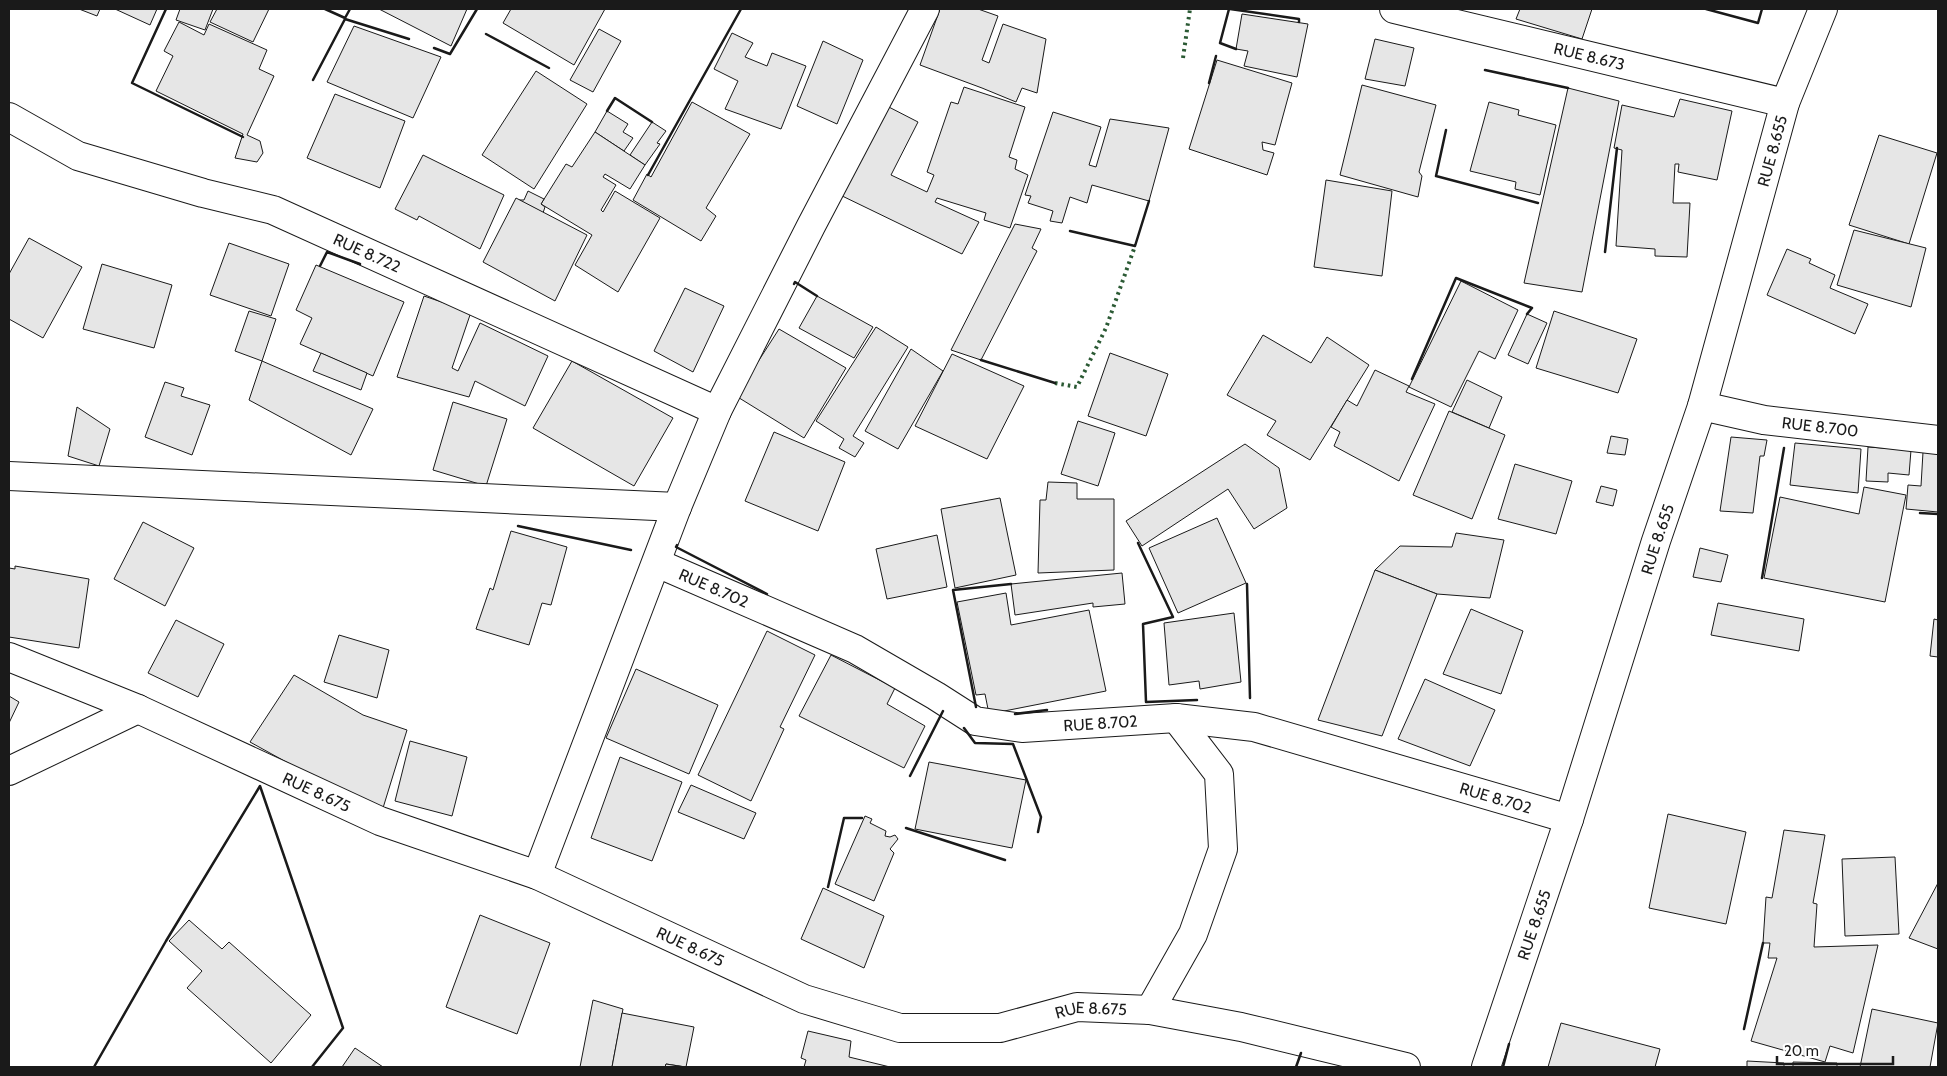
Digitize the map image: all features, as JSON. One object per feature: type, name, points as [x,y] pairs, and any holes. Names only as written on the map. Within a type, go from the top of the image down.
[{"type":"street","points":[[537,875],[677,508],[717,411],[815,218],[925,9]]},
{"type":"street","name":"RUE 8.673","points":[[1394,9],[1785,103]]},
{"type":"street","name":"RUE 8.655","points":[[1486,1067],[1570,819],[1656,541],[1702,406],[1785,103],[1823,9]]},
{"type":"street","name":"RUE 8.722","points":[[9,117],[78,156],[203,193],[273,210],[717,411]]},
{"type":"street","name":"RUE 8.700","points":[[1702,406],[1764,420],[1938,440]]},
{"type":"street","points":[[9,476],[677,508]]},
{"type":"street","name":"RUE 8.702","points":[[657,563],[855,649],[975,721],[1022,728],[1176,718],[1254,727],[1570,819]]},
{"type":"street","name":"RUE 8.675","points":[[9,656],[138,709],[380,821],[537,875],[804,999],[900,1028],[1000,1028],[1077,1006],[1150,1010],[1241,1027],[1406,1067]]},
{"type":"street","points":[[9,771],[138,709]]},
{"type":"street","points":[[1150,1010],[1193,934],[1223,850],[1219,774],[1176,718]]},
{"type":"building","points":[[79,9],[100,9],[97,16]]},
{"type":"building","points":[[115,9],[157,9],[150,25]]},
{"type":"building","points":[[180,9],[213,9],[205,30],[176,20]]},
{"type":"building","points":[[217,9],[269,9],[253,42],[210,22]]},
{"type":"building","points":[[379,9],[467,9],[451,46]]},
{"type":"building","points":[[511,9],[605,9],[574,65],[503,23]]},
{"type":"building","points":[[940,9],[978,9],[998,16],[982,60],[989,63],[1003,24],[1046,39],[1037,93],[1022,88],[1016,102],[920,65]]},
{"type":"building","points":[[1520,9],[1592,9],[1582,39],[1516,19]]},
{"type":"building","points":[[1242,14],[1308,24],[1297,77],[1244,66],[1248,51],[1236,49]]},
{"type":"building","points":[[179,22],[204,35],[209,24],[267,50],[259,69],[274,76],[247,135],[260,141],[263,153],[257,162],[235,158],[243,134],[156,91],[173,56],[164,51]]},
{"type":"building","points":[[354,26],[441,57],[413,118],[327,82]]},
{"type":"building","points":[[599,29],[621,41],[593,92],[570,80]]},
{"type":"building","points":[[732,33],[753,43],[745,57],[767,66],[772,53],[806,66],[781,129],[725,109],[738,81],[714,69]]},
{"type":"building","points":[[1375,39],[1414,48],[1405,86],[1365,79]]},
{"type":"building","points":[[823,41],[863,60],[837,124],[797,106]]},
{"type":"building","points":[[1217,60],[1292,83],[1275,145],[1262,142],[1263,150],[1274,153],[1267,175],[1189,149]]},
{"type":"building","points":[[536,71],[587,104],[534,189],[482,155]]},
{"type":"building","points":[[1362,85],[1436,105],[1419,172],[1422,176],[1418,197],[1340,175]]},
{"type":"building","points":[[964,87],[1025,107],[1009,157],[1017,160],[1015,169],[1028,175],[1010,228],[984,220],[986,213],[937,198],[935,202],[979,222],[962,254],[836,193],[883,104],[918,122],[891,175],[927,192],[934,175],[927,172],[951,102],[958,104]]},
{"type":"building","points":[[1568,88],[1619,101],[1582,292],[1524,283]]},
{"type":"building","points":[[335,94],[405,121],[380,188],[307,158]]},
{"type":"building","points":[[1680,99],[1732,111],[1717,180],[1678,172],[1679,164],[1675,164],[1673,203],[1690,203],[1687,257],[1655,256],[1655,249],[1616,246],[1622,150],[1614,148],[1622,105],[1674,117]]},
{"type":"building","points":[[692,102],[750,134],[706,208],[716,216],[701,241],[633,200],[647,174],[651,177]]},
{"type":"building","points":[[1489,102],[1519,110],[1518,115],[1556,125],[1540,195],[1515,189],[1516,182],[1470,171]]},
{"type":"building","points":[[607,111],[628,124],[623,132],[633,138],[624,151],[595,132]]},
{"type":"building","points":[[1053,112],[1101,127],[1089,165],[1096,167],[1110,119],[1169,128],[1149,201],[1092,185],[1087,203],[1070,197],[1062,223],[1050,221],[1053,211],[1028,203],[1031,196],[1025,195]]},
{"type":"building","points":[[652,122],[666,131],[657,143],[660,144],[645,165],[630,155]]},
{"type":"building","points":[[595,132],[645,165],[630,189],[605,174],[603,177],[616,185],[601,210],[603,212],[615,191],[660,218],[618,292],[575,265],[592,235],[541,204],[566,164],[572,167]]},
{"type":"building","points":[[1879,135],[1937,153],[1909,244],[1849,225]]},
{"type":"building","points":[[423,155],[504,195],[480,249],[419,216],[417,220],[395,209]]},
{"type":"building","points":[[1326,180],[1392,191],[1382,276],[1314,267]]},
{"type":"building","points":[[528,191],[544,199],[541,204],[545,207],[543,213],[519,200],[524,200]]},
{"type":"building","points":[[516,198],[587,235],[555,301],[483,262]]},
{"type":"building","points":[[1015,224],[1041,229],[1032,248],[1037,251],[981,360],[951,350]]},
{"type":"building","points":[[1854,230],[1926,248],[1911,307],[1837,285]]},
{"type":"building","points":[[29,238],[82,267],[43,338],[9,319],[9,274]]},
{"type":"building","points":[[229,243],[289,264],[271,316],[210,295]]},
{"type":"building","points":[[1787,249],[1811,259],[1809,263],[1835,275],[1830,288],[1868,304],[1855,334],[1767,295]]},
{"type":"building","points":[[102,264],[172,285],[154,348],[83,329]]},
{"type":"building","points":[[316,265],[404,302],[373,376],[300,344],[312,318],[296,310]]},
{"type":"building","points":[[1461,281],[1518,310],[1495,359],[1479,351],[1451,407],[1409,387]]},
{"type":"building","points":[[685,288],[724,306],[693,372],[654,351]]},
{"type":"building","points":[[424,296],[471,312],[452,368],[458,371],[480,323],[548,356],[525,406],[475,381],[469,397],[397,377]]},
{"type":"building","points":[[817,296],[873,327],[854,358],[799,328]]},
{"type":"building","points":[[249,311],[276,319],[262,361],[235,351]]},
{"type":"building","points":[[1554,311],[1637,339],[1618,393],[1536,368]]},
{"type":"building","points":[[1527,314],[1547,323],[1528,364],[1508,355]]},
{"type":"building","points":[[876,327],[908,347],[853,436],[864,443],[855,457],[839,448],[844,439],[816,421]]},
{"type":"building","points":[[779,329],[846,368],[804,438],[736,396]]},
{"type":"building","points":[[1263,335],[1311,363],[1327,337],[1369,365],[1310,460],[1267,435],[1276,421],[1227,395]]},
{"type":"building","points":[[911,349],[943,371],[898,449],[865,431]]},
{"type":"building","points":[[321,353],[367,373],[361,390],[313,371]]},
{"type":"building","points":[[1110,353],[1168,374],[1146,436],[1088,416]]},
{"type":"building","points":[[952,354],[1024,386],[987,459],[915,426]]},
{"type":"building","points":[[262,361],[373,409],[351,455],[249,400]]},
{"type":"building","points":[[572,361],[673,418],[634,486],[533,428]]},
{"type":"building","points":[[1375,370],[1409,386],[1406,392],[1435,404],[1399,481],[1334,446],[1340,432],[1331,427],[1347,400],[1357,406]]},
{"type":"building","points":[[1467,380],[1502,397],[1489,428],[1452,412]]},
{"type":"building","points":[[165,382],[184,388],[181,396],[210,405],[192,455],[145,437]]},
{"type":"building","points":[[453,402],[507,419],[486,486],[433,470]]},
{"type":"building","points":[[77,407],[110,429],[99,466],[68,456]]},
{"type":"building","points":[[1449,411],[1505,435],[1472,519],[1413,495]]},
{"type":"building","points":[[1078,421],[1115,433],[1098,486],[1061,474]]},
{"type":"building","points":[[774,432],[845,462],[818,531],[745,501]]},
{"type":"building","points":[[1611,436],[1628,439],[1625,455],[1607,453]]},
{"type":"building","points":[[1731,437],[1767,440],[1764,456],[1760,456],[1753,513],[1720,511]]},
{"type":"building","points":[[1795,443],[1861,449],[1858,493],[1790,485]]},
{"type":"building","points":[[1245,444],[1279,468],[1287,508],[1254,529],[1228,489],[1142,546],[1126,521]]},
{"type":"building","points":[[1868,447],[1911,450],[1909,475],[1888,473],[1888,482],[1866,481]]},
{"type":"building","points":[[1923,452],[1938,453],[1938,512],[1906,509],[1908,485],[1921,486]]},
{"type":"building","points":[[1515,464],[1572,481],[1556,534],[1498,519]]},
{"type":"building","points":[[1048,482],[1077,483],[1077,499],[1114,499],[1114,570],[1038,573],[1040,500],[1046,500]]},
{"type":"building","points":[[1601,486],[1617,490],[1613,506],[1596,502]]},
{"type":"building","points":[[1864,487],[1906,495],[1885,602],[1764,578],[1780,497],[1859,514]]},
{"type":"building","points":[[1000,498],[1016,575],[955,588],[941,509]]},
{"type":"building","points":[[1217,518],[1246,583],[1178,613],[1149,548]]},
{"type":"building","points":[[143,522],[194,548],[165,606],[114,579]]},
{"type":"building","points":[[511,531],[567,547],[551,605],[542,603],[529,645],[476,629],[490,588],[493,590]]},
{"type":"building","points":[[1456,533],[1504,540],[1490,598],[1437,594],[1375,570],[1400,546],[1452,547]]},
{"type":"building","points":[[937,535],[947,587],[887,599],[876,549]]},
{"type":"building","points":[[1700,548],[1728,555],[1721,582],[1693,577]]},
{"type":"building","points":[[15,566],[89,579],[79,648],[9,637],[9,568],[15,569]]},
{"type":"building","points":[[1375,570],[1437,594],[1382,736],[1318,720]]},
{"type":"building","points":[[1122,573],[1125,604],[1093,607],[1093,603],[1015,615],[1011,584]]},
{"type":"building","points":[[1006,593],[1011,625],[1089,610],[1106,691],[989,714],[985,694],[976,695],[957,602]]},
{"type":"building","points":[[1718,603],[1804,619],[1799,651],[1711,635]]},
{"type":"building","points":[[1471,609],[1523,631],[1501,694],[1443,674]]},
{"type":"building","points":[[1234,613],[1241,682],[1200,689],[1199,681],[1169,685],[1164,623]]},
{"type":"building","points":[[1934,619],[1938,620],[1938,657],[1930,656]]},
{"type":"building","points":[[176,620],[224,644],[198,697],[148,673]]},
{"type":"building","points":[[767,631],[815,655],[780,727],[784,729],[751,801],[698,775]]},
{"type":"building","points":[[339,635],[389,650],[377,698],[324,682]]},
{"type":"building","points":[[831,655],[895,688],[887,704],[925,726],[904,768],[799,716]]},
{"type":"building","points":[[636,669],[718,705],[689,774],[606,738]]},
{"type":"building","points":[[294,675],[363,715],[407,730],[383,808],[326,784],[250,742]]},
{"type":"building","points":[[1425,679],[1495,710],[1470,766],[1398,739]]},
{"type":"building","points":[[9,696],[19,702],[9,723]]},
{"type":"building","points":[[410,741],[467,757],[452,816],[395,801]]},
{"type":"building","points":[[620,757],[682,782],[652,861],[591,838]]},
{"type":"building","points":[[929,762],[1026,780],[1012,848],[915,829]]},
{"type":"building","points":[[691,785],[756,813],[744,839],[678,812]]},
{"type":"building","points":[[1668,814],[1746,832],[1726,924],[1649,908]]},
{"type":"building","points":[[865,816],[872,819],[870,823],[886,831],[885,836],[895,835],[898,839],[890,849],[894,853],[874,901],[835,884]]},
{"type":"building","points":[[1784,830],[1825,835],[1813,903],[1817,904],[1814,947],[1878,945],[1853,1053],[1830,1046],[1825,1062],[1751,1041],[1777,958],[1768,958],[1770,943],[1763,943],[1766,897],[1772,898]]},
{"type":"building","points":[[1895,857],[1899,934],[1845,936],[1842,859]]},
{"type":"building","points":[[1938,883],[1938,949],[1909,938]]},
{"type":"building","points":[[823,888],[884,916],[864,968],[801,939]]},
{"type":"building","points":[[480,915],[550,943],[517,1034],[446,1007]]},
{"type":"building","points":[[189,920],[222,949],[229,942],[311,1015],[271,1063],[187,988],[202,971],[169,941]]},
{"type":"building","points":[[593,1000],[623,1009],[612,1067],[580,1067]]},
{"type":"building","points":[[1872,1009],[1938,1023],[1930,1067],[1860,1067]]},
{"type":"building","points":[[622,1013],[694,1027],[686,1067],[666,1064],[665,1067],[612,1067]]},
{"type":"building","points":[[1561,1023],[1660,1049],[1655,1067],[1548,1067]]},
{"type":"building","points":[[808,1031],[851,1041],[849,1057],[890,1067],[804,1067],[806,1060],[801,1058]]},
{"type":"building","points":[[355,1048],[383,1067],[342,1067]]},
{"type":"building","points":[[1747,1061],[1784,1063],[1784,1067],[1747,1067]]},
{"type":"building","points":[[1793,1062],[1837,1063],[1837,1067],[1793,1067]]},
{"type":"building","points":[[666,1064],[685,1067],[665,1067]]},
{"type":"hedge","points":[[1183,58],[1190,9]]},
{"type":"hedge","points":[[1055,383],[1077,387],[1106,328],[1135,246]]},
{"type":"wall","points":[[166,9],[132,83],[243,137]]},
{"type":"wall","points":[[325,9],[345,18],[350,9]]},
{"type":"wall","points":[[434,48],[450,54],[477,9]]},
{"type":"wall","points":[[648,175],[741,9]]},
{"type":"wall","points":[[1229,9],[1220,43],[1236,49]]},
{"type":"wall","points":[[1230,9],[1299,19],[1299,22]]},
{"type":"wall","points":[[1706,9],[1758,23],[1762,9]]},
{"type":"wall","points":[[313,80],[345,19],[409,39]]},
{"type":"wall","points":[[486,34],[549,68]]},
{"type":"wall","points":[[1209,83],[1216,56]]},
{"type":"wall","points":[[1485,70],[1568,88]]},
{"type":"wall","points":[[607,111],[615,98],[652,122]]},
{"type":"wall","points":[[1446,130],[1436,176],[1538,203]]},
{"type":"wall","points":[[1605,252],[1617,148]]},
{"type":"wall","points":[[1070,231],[1135,246],[1149,201]]},
{"type":"wall","points":[[320,266],[327,252],[360,264]]},
{"type":"wall","points":[[1412,379],[1456,278],[1532,308],[1527,314]]},
{"type":"wall","points":[[794,284],[795,282],[817,296]]},
{"type":"wall","points":[[981,360],[1055,383]]},
{"type":"wall","points":[[1762,578],[1784,448]]},
{"type":"wall","points":[[1920,513],[1938,514]]},
{"type":"wall","points":[[518,526],[631,550]]},
{"type":"wall","points":[[1138,543],[1173,617],[1143,624],[1146,702],[1197,700]]},
{"type":"wall","points":[[677,545],[676,547],[767,594]]},
{"type":"wall","points":[[976,707],[953,590],[1011,584]]},
{"type":"wall","points":[[1247,584],[1250,698]]},
{"type":"wall","points":[[1015,714],[1047,710]]},
{"type":"wall","points":[[910,776],[943,711]]},
{"type":"wall","points":[[964,728],[975,743],[1013,744],[1041,817],[1038,832]]},
{"type":"wall","points":[[94,1067],[166,941],[260,786],[343,1028],[312,1067]]},
{"type":"wall","points":[[828,887],[844,818],[862,818]]},
{"type":"wall","points":[[906,828],[1005,860]]},
{"type":"wall","points":[[1744,1029],[1763,943]]},
{"type":"wall","points":[[1503,1067],[1509,1044]]},
{"type":"wall","points":[[1296,1067],[1301,1053]]}]
